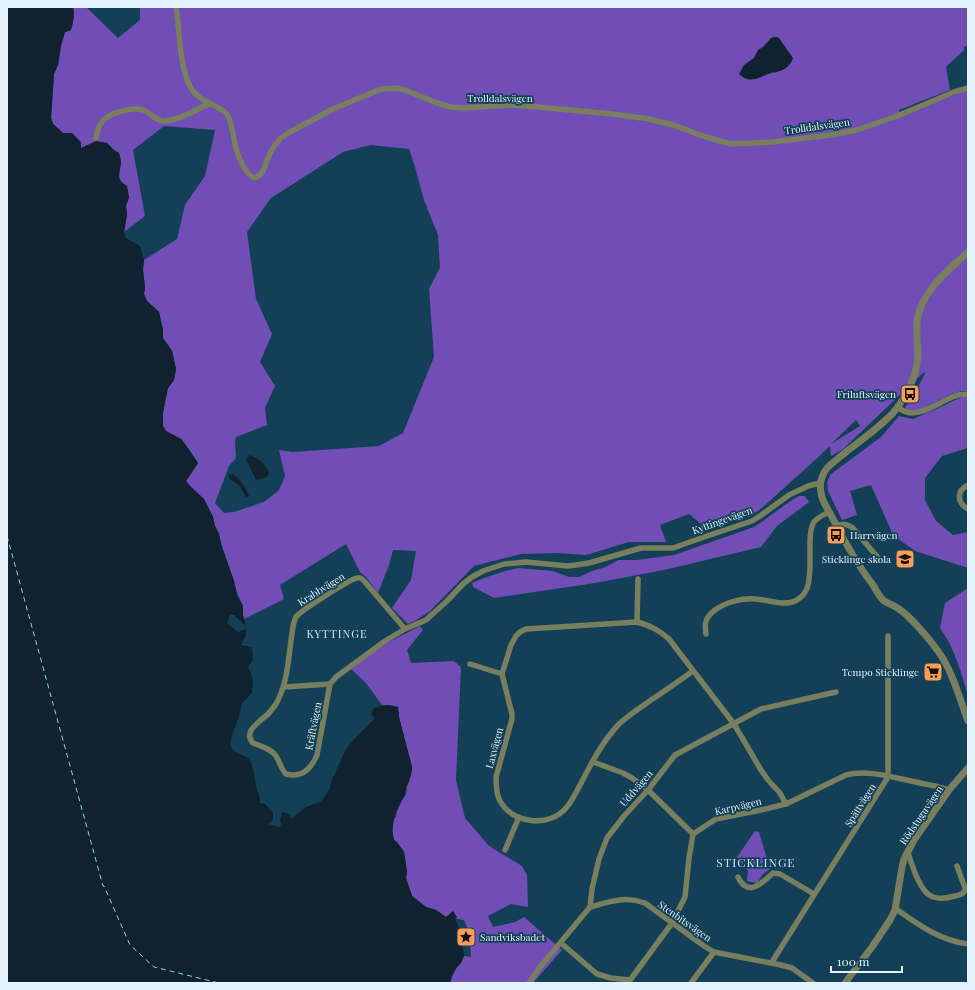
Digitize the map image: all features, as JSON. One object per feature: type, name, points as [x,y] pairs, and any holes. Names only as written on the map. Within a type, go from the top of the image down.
[{"type":"street","name":"Trolldalsvägen","points":[[176,7],[183,61],[192,92],[196,96],[222,110],[227,115],[241,161],[247,172],[254,178],[260,175],[270,153],[281,138],[333,109],[381,89],[397,88],[405,90],[450,107],[464,108],[511,106],[612,114],[673,125],[731,144],[780,141],[831,135],[857,130],[897,116],[954,92],[968,88]]},
{"type":"street","points":[[96,138],[100,124],[109,115],[128,110],[142,110],[161,121],[167,121],[193,112],[210,103]]},
{"type":"street","points":[[968,252],[942,277],[930,291],[922,305],[918,315],[917,324],[917,368],[914,378],[898,407],[878,427],[827,468],[820,483],[822,498],[836,526],[883,600],[905,613],[937,650],[946,663],[968,721]]},
{"type":"street","points":[[898,407],[910,414],[919,412],[957,395],[968,394]]},
{"type":"street","name":"Kyttingevägen","points":[[405,629],[426,620],[463,584],[472,577],[494,567],[504,564],[526,562],[568,566],[589,563],[641,548],[673,548],[752,521],[789,495],[808,486],[820,483]]},
{"type":"street","points":[[968,485],[960,492],[959,498],[962,504],[968,509]]},
{"type":"street","points":[[706,634],[705,626],[707,619],[712,612],[724,605],[746,599],[786,603],[793,602],[802,597],[809,584],[810,536],[812,527],[819,517],[829,512]]},
{"type":"street","points":[[836,526],[849,524],[879,559]]},
{"type":"street","name":"Krabbvägen","points":[[284,687],[292,630],[296,616],[306,608],[353,580],[361,578],[405,629]]},
{"type":"street","points":[[637,622],[638,579]]},
{"type":"street","points":[[470,664],[502,674],[511,645],[516,636],[526,629],[637,622],[652,626],[665,636],[678,650],[734,724],[761,770],[780,793],[786,804]]},
{"type":"street","points":[[284,687],[330,684],[336,677],[385,641],[405,629]]},
{"type":"street","name":"Spättvägen","points":[[772,962],[888,777],[888,636]]},
{"type":"street","name":"Laxvägen","points":[[502,674],[512,719],[496,777],[499,800],[510,812],[519,817],[534,821],[551,819],[557,816],[568,805],[613,731],[631,714],[693,671]]},
{"type":"street","name":"Kräftvägen","points":[[284,687],[272,710],[251,730],[250,738],[253,743],[271,750],[277,757],[286,774],[295,776],[310,768],[317,755],[330,684]]},
{"type":"street","name":"Uddvägen","points":[[590,907],[592,889],[599,858],[605,842],[624,816],[648,790],[675,755],[761,709],[836,692]]},
{"type":"street","points":[[561,943],[597,974],[629,981],[672,923],[685,897],[693,834],[648,790],[632,778],[623,773],[593,762]]},
{"type":"street","name":"Rödstuguvägen","points":[[846,983],[872,947],[895,910],[904,859],[919,833],[949,790],[968,768]]},
{"type":"street","name":"Karpvägen","points":[[693,834],[716,819],[786,804],[852,773],[888,777],[949,790]]},
{"type":"street","points":[[505,850],[519,817]]},
{"type":"street","points":[[908,853],[921,886],[928,895],[933,897],[949,897],[963,894],[965,888],[957,866]]},
{"type":"street","points":[[738,877],[744,886],[750,888],[755,887],[773,873],[777,873],[814,894]]},
{"type":"street","name":"Stenbitsvägen","points":[[590,907],[612,900],[624,899],[631,899],[645,903],[714,952],[772,962],[792,968],[813,983]]},
{"type":"street","points":[[529,983],[590,907]]},
{"type":"street","points":[[895,910],[899,911],[932,933],[956,942],[968,944]]},
{"type":"street","points":[[691,983],[714,952]]},
{"type":"shaded area","points":[[73,7],[86,7],[118,38],[140,20],[140,7],[968,7],[968,45],[964,47],[964,50],[946,67],[950,90],[899,110],[899,115],[968,90],[968,391],[960,391],[952,394],[918,410],[906,409],[905,407],[925,374],[924,372],[842,450],[831,456],[830,446],[763,507],[751,516],[707,529],[689,514],[660,525],[666,542],[629,542],[586,555],[556,553],[521,554],[474,566],[430,611],[408,624],[392,608],[411,580],[416,551],[393,550],[378,593],[366,577],[360,572],[346,544],[280,585],[284,599],[244,619],[243,606],[237,594],[213,517],[204,499],[186,481],[198,463],[181,439],[166,431],[163,426],[163,413],[168,388],[174,380],[176,369],[172,351],[163,338],[163,330],[159,312],[147,301],[144,294],[144,260],[177,239],[185,205],[205,176],[215,130],[164,126],[133,150],[145,216],[124,232],[127,214],[126,206],[129,197],[118,177],[121,161],[119,153],[107,143],[81,149],[81,142],[72,133],[63,133],[53,124],[51,118],[54,74],[58,65],[65,32],[71,30],[74,10]],"holes":[[[371,145],[409,149],[424,200],[438,235],[440,268],[429,289],[434,357],[403,433],[379,446],[292,452],[279,450],[285,476],[279,490],[264,502],[234,512],[224,513],[215,503],[229,466],[236,458],[236,437],[267,425],[265,408],[275,386],[260,362],[272,334],[256,299],[247,232],[271,198],[343,152]],[[856,420],[860,426],[831,444]]]},
{"type":"shaded area","points":[[966,396],[968,397],[968,448],[942,456],[925,478],[925,500],[936,521],[953,535],[968,532],[968,568],[915,551],[893,535],[871,485],[850,491],[857,515],[842,520],[828,491],[827,482],[831,474],[881,437],[899,416],[913,419]]},
{"type":"shaded area","points":[[799,496],[805,496],[809,502],[777,526],[761,547],[664,570],[595,583],[494,598],[473,587],[472,583],[518,568],[553,571],[569,577],[579,577],[606,567],[618,560],[637,560],[674,555],[754,527]]},
{"type":"shaded area","points":[[968,588],[968,696],[954,652],[940,628],[945,603]]},
{"type":"shaded area","points":[[420,626],[423,630],[407,650],[411,663],[454,661],[461,667],[456,780],[465,818],[489,846],[522,866],[527,875],[528,907],[511,904],[488,916],[493,927],[515,922],[524,917],[562,950],[533,983],[450,983],[454,972],[464,956],[471,957],[466,924],[464,920],[446,917],[436,910],[426,907],[412,896],[406,878],[407,872],[404,852],[394,840],[392,832],[394,819],[406,794],[412,767],[399,712],[390,705],[382,705],[366,683],[351,669],[383,645]]},
{"type":"shaded area","points":[[755,831],[759,832],[770,869],[763,874],[757,883],[747,881],[748,871],[737,857]]},
{"type":"water","points":[[7,7],[73,7],[74,16],[71,30],[65,32],[58,65],[54,74],[51,118],[53,124],[63,133],[72,133],[81,143],[81,148],[96,141],[107,143],[119,153],[121,159],[119,176],[121,181],[127,186],[129,197],[126,206],[127,214],[124,233],[126,238],[140,246],[144,260],[144,294],[147,301],[159,312],[163,330],[163,338],[172,351],[176,369],[174,380],[168,388],[163,413],[163,426],[166,431],[181,439],[198,463],[186,481],[204,499],[213,517],[237,594],[243,606],[243,615],[246,626],[234,615],[230,615],[227,623],[238,632],[246,629],[246,635],[241,645],[252,647],[253,659],[248,667],[253,679],[252,693],[241,705],[240,714],[232,735],[232,749],[246,756],[252,764],[256,787],[260,797],[260,803],[265,804],[273,813],[273,820],[268,824],[279,827],[281,825],[280,819],[283,812],[289,814],[291,819],[306,807],[320,802],[324,798],[330,788],[331,782],[346,749],[375,718],[371,714],[374,708],[386,705],[398,707],[412,770],[405,795],[397,810],[394,820],[393,835],[394,840],[404,852],[407,872],[406,878],[412,896],[426,907],[436,910],[446,917],[453,911],[457,917],[455,919],[462,935],[464,956],[461,963],[456,968],[450,983],[7,983]]},
{"type":"water","points":[[774,37],[779,38],[793,58],[789,65],[780,71],[751,80],[739,74],[744,65],[754,58],[758,50]]},
{"type":"water","points":[[250,455],[264,464],[269,473],[267,477],[256,480],[246,459]]},
{"type":"water","points":[[233,474],[242,484],[249,496],[246,497],[240,486],[230,479],[228,475]]},
{"type":"ferry route","points":[[7,536],[103,886],[130,945],[154,967],[219,983]]},
{"type":"place","name":"Friluftsvägen","points":[[910,394]]},
{"type":"place","name":"Harrvägen","points":[[836,535]]},
{"type":"place","name":"Sticklinge skola","points":[[905,559]]},
{"type":"place","name":"Tempo Sticklinge","points":[[933,672]]},
{"type":"place","name":"Sandviksbadet","points":[[466,937]]},
{"type":"district","name":"KYTTINGE","points":[[337,633]]},
{"type":"district","name":"STICKLINGE","points":[[756,862]]}]
